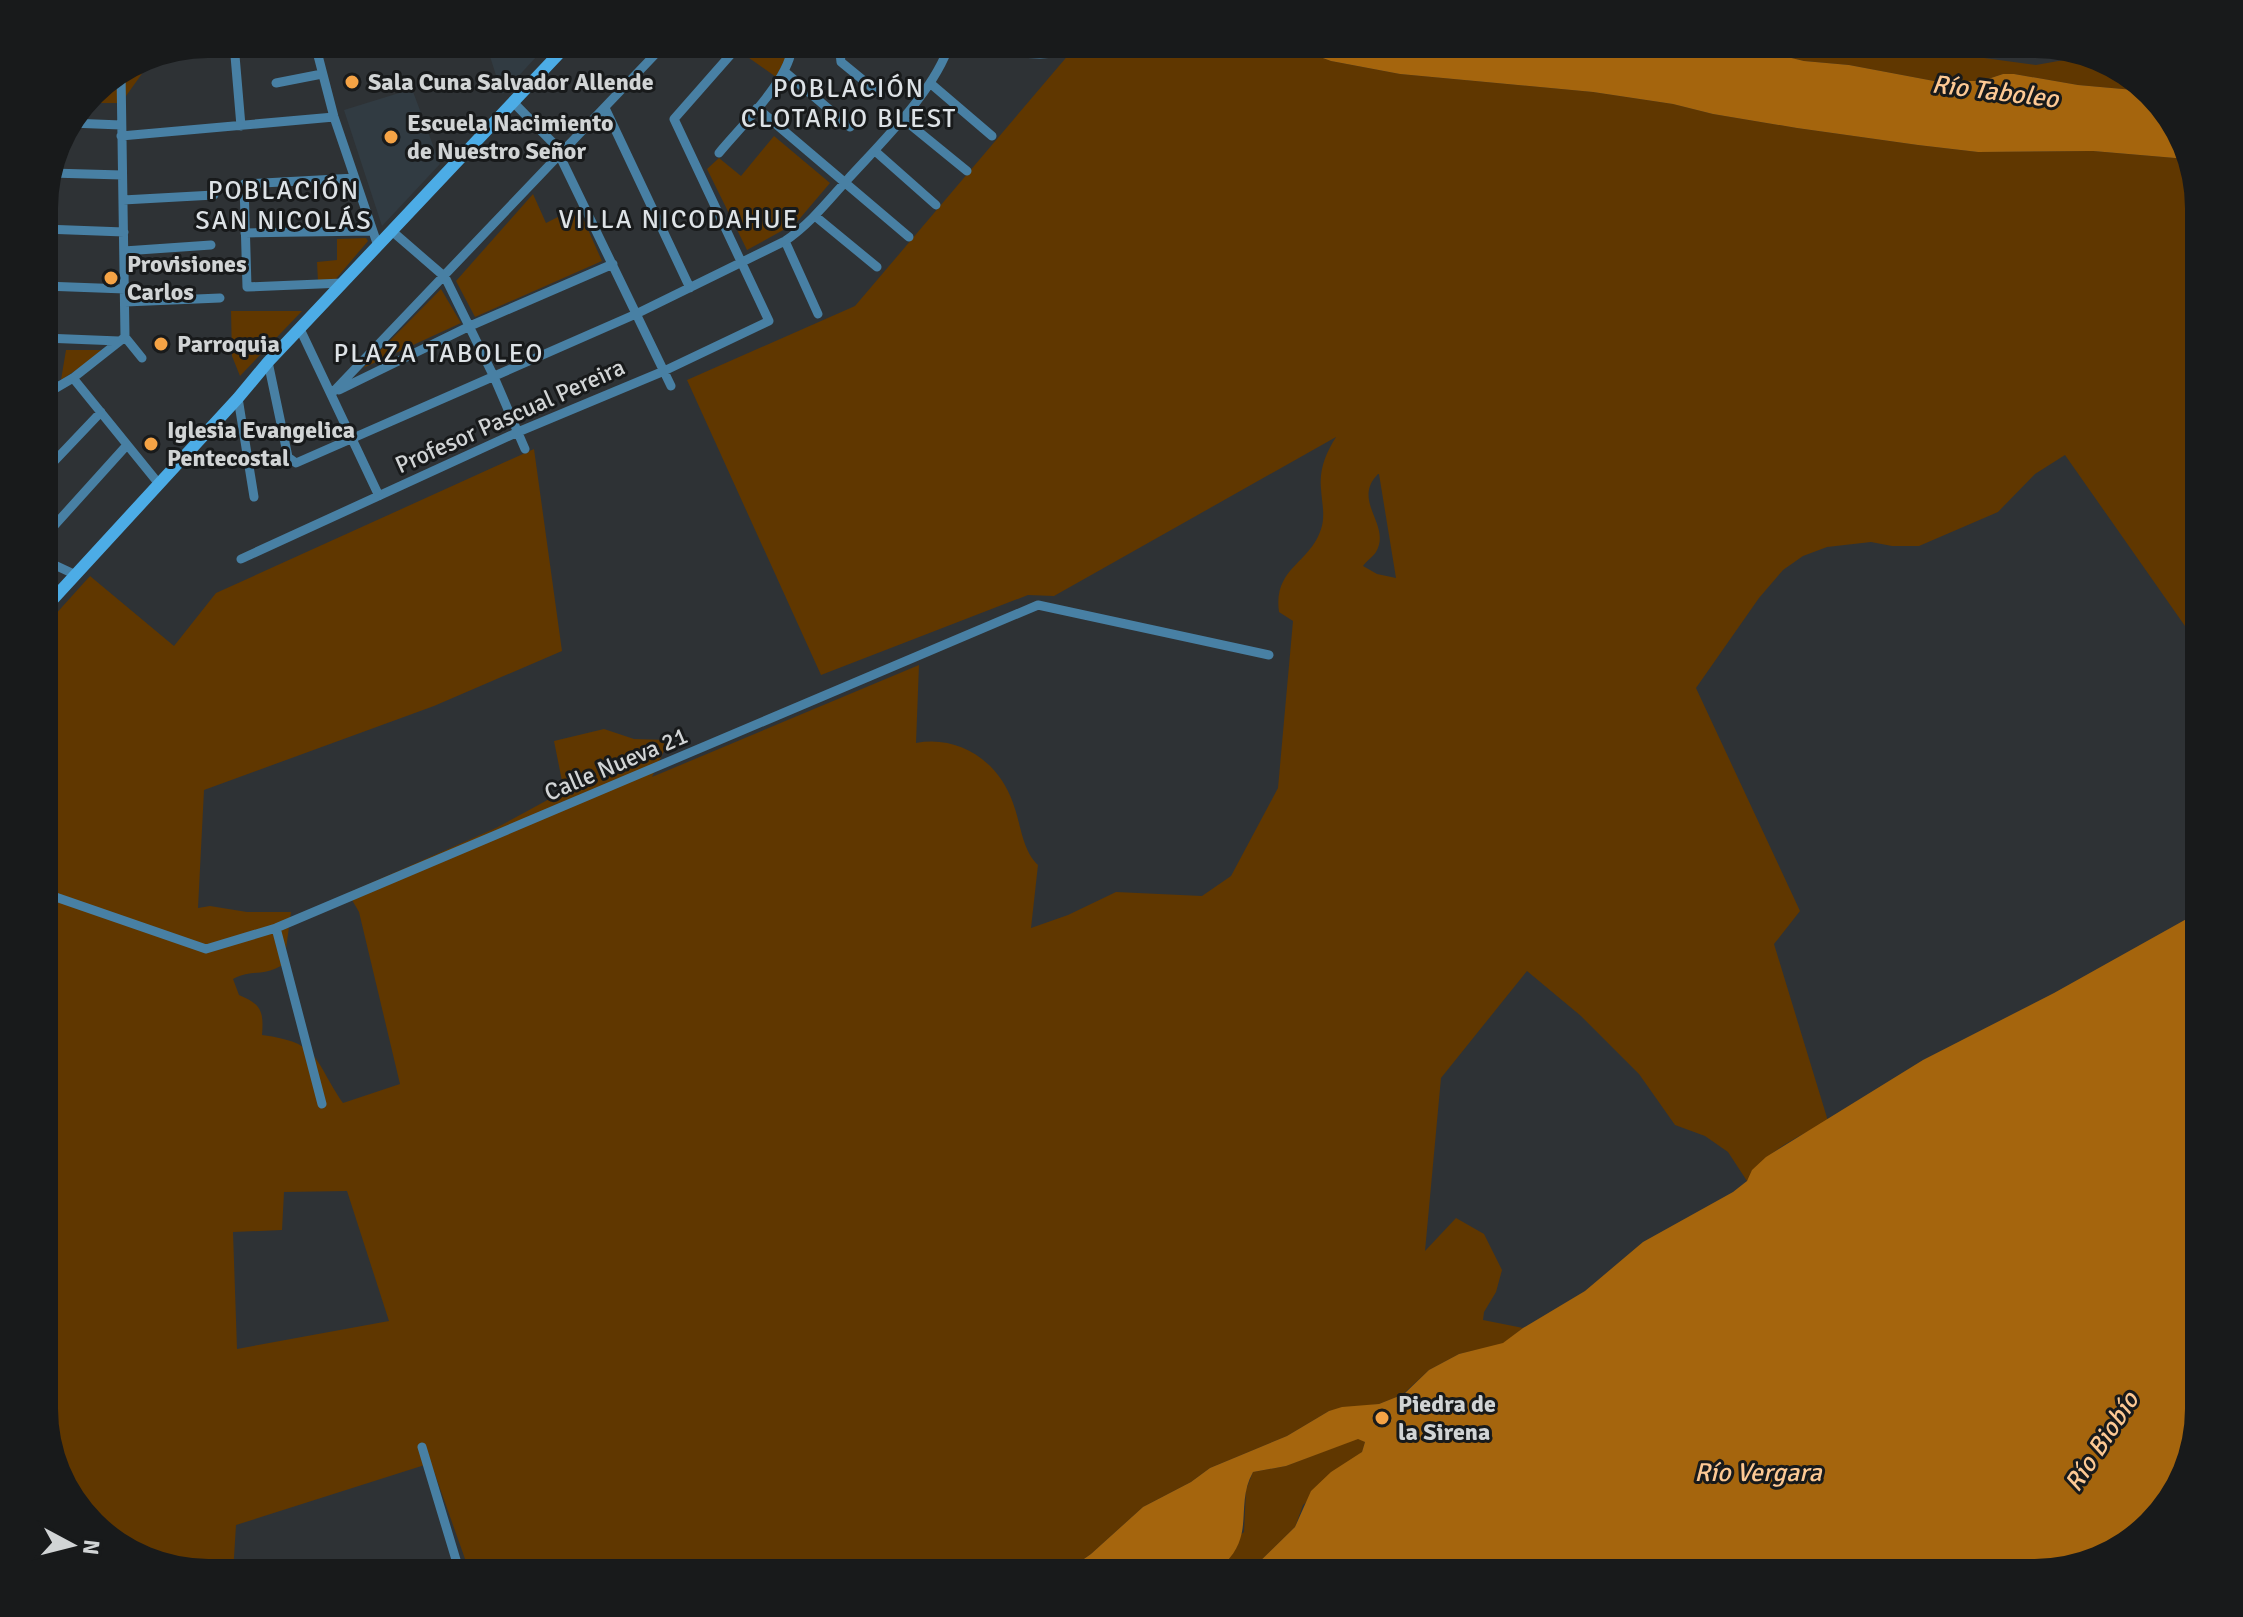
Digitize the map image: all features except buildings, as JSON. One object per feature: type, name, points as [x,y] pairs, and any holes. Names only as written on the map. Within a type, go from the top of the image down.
[{"type":"main road","points":[[58,594],[268,362],[555,58]]},
{"type":"street","points":[[235,58],[241,126]]},
{"type":"street","points":[[318,58],[334,117],[378,246]]},
{"type":"street","points":[[332,393],[652,58]]},
{"type":"street","points":[[728,58],[674,119],[742,262]]},
{"type":"street","points":[[719,153],[785,72],[788,58]]},
{"type":"street","points":[[841,58],[841,62],[880,94]]},
{"type":"street","points":[[268,362],[288,457],[292,462],[302,462],[636,314],[785,241],[815,216],[875,151],[930,83],[943,58]]},
{"type":"street","points":[[785,72],[850,127]]},
{"type":"street","points":[[276,83],[322,74]]},
{"type":"street","points":[[930,83],[992,136]]},
{"type":"street","points":[[58,388],[122,339],[125,289],[121,86]]},
{"type":"street","points":[[514,103],[543,130],[559,157],[671,386]]},
{"type":"street","points":[[605,108],[690,288]]},
{"type":"street","points":[[757,108],[909,237]]},
{"type":"street","points":[[84,125],[121,130],[215,129],[334,117]]},
{"type":"street","points":[[902,118],[967,171]]},
{"type":"street","points":[[875,151],[936,205]]},
{"type":"street","points":[[62,173],[122,175]]},
{"type":"street","points":[[343,283],[247,287],[244,184],[355,178]]},
{"type":"street","points":[[123,200],[214,195]]},
{"type":"street","points":[[815,216],[877,267]]},
{"type":"street","points":[[58,230],[124,232]]},
{"type":"street","points":[[245,233],[371,231]]},
{"type":"street","points":[[393,232],[445,277],[525,449]]},
{"type":"street","points":[[785,241],[818,314]]},
{"type":"street","points":[[124,251],[211,245]]},
{"type":"street","name":"Profesor Pascual Pereira","points":[[241,559],[518,432],[664,371],[769,321],[742,262]]},
{"type":"street","points":[[332,393],[470,326],[613,264]]},
{"type":"street","points":[[58,287],[125,289]]},
{"type":"street","points":[[125,302],[220,298]]},
{"type":"street","points":[[300,329],[379,496]]},
{"type":"street","points":[[58,338],[122,339],[142,358]]},
{"type":"street","points":[[73,378],[159,484]]},
{"type":"street","points":[[238,398],[254,497]]},
{"type":"street","points":[[58,457],[101,412]]},
{"type":"street","points":[[58,521],[127,445]]},
{"type":"street","points":[[58,567],[76,575]]},
{"type":"street","name":"Calle Nueva 21","points":[[58,898],[206,949],[276,928],[1038,605],[1269,655]]},
{"type":"street","points":[[276,928],[322,1104]]},
{"type":"street","points":[[422,1447],[456,1559]]},
{"type":"shaded area","points":[[490,58],[535,58],[502,94]]},
{"type":"shaded area","points":[[749,58],[785,58],[776,77]]},
{"type":"shaded area","points":[[1066,58],[1323,58],[1400,74],[1593,92],[1797,128],[1918,145],[1978,152],[2093,151],[2176,158],[2185,208],[2185,626],[2065,455],[2035,474],[1998,512],[1919,546],[1871,542],[1827,547],[1803,556],[1783,570],[1759,598],[1696,688],[1800,911],[1774,944],[1828,1121],[1772,1153],[1747,1181],[1728,1152],[1705,1136],[1675,1125],[1639,1074],[1581,1016],[1527,971],[1441,1078],[1425,1251],[1456,1218],[1484,1234],[1502,1270],[1483,1320],[1523,1328],[1503,1344],[1459,1354],[1429,1370],[1403,1394],[1379,1404],[1329,1411],[1287,1436],[1210,1468],[1191,1482],[1143,1507],[1084,1559],[465,1559],[431,1463],[236,1525],[234,1559],[189,1558],[151,1548],[112,1524],[112,1505],[93,1505],[89,1500],[69,1466],[58,1419],[58,611],[90,576],[174,646],[216,593],[534,449],[562,651],[434,706],[204,790],[198,908],[210,906],[247,912],[291,912],[284,964],[270,971],[233,979],[239,995],[260,1009],[262,1035],[281,1038],[306,1048],[320,1064],[343,1103],[400,1084],[359,912],[348,893],[496,828],[564,791],[554,741],[604,729],[634,739],[669,740],[652,777],[919,665],[916,743],[948,743],[962,748],[988,764],[1007,788],[1025,844],[1038,865],[1031,928],[1068,915],[1116,892],[1202,896],[1231,876],[1278,788],[1293,621],[1279,612],[1279,598],[1286,576],[1315,543],[1322,527],[1322,468],[1336,437],[1054,596],[1028,595],[821,675],[687,380],[855,306]],"holes":[[[1378,474],[1396,578],[1377,574],[1363,566],[1376,552],[1380,542],[1369,494]],[[347,1191],[389,1321],[237,1349],[233,1232],[282,1230],[284,1192]]]},
{"type":"shaded area","points":[[1791,58],[1984,58],[2036,65],[2061,61],[2092,69],[2126,89],[2014,74],[1982,81],[1934,81],[1849,65]]},
{"type":"shaded area","points":[[142,73],[121,103],[101,103]]},
{"type":"shaded area","name":"Escuela Nacimiento de Nuestro Señor","points":[[412,89],[440,164],[382,226],[344,110]]},
{"type":"shaded area","points":[[774,136],[830,183],[796,223],[747,250],[707,169],[719,158],[741,176]]},
{"type":"shaded area","points":[[533,194],[546,223],[578,207],[602,261],[475,317],[456,281]]},
{"type":"shaded area","points":[[366,238],[368,241],[335,280],[318,281],[317,262],[337,260],[337,239]]},
{"type":"shaded area","points":[[441,289],[461,323],[363,368]]},
{"type":"shaded area","points":[[231,311],[302,311],[240,376],[232,356]]},
{"type":"shaded area","points":[[66,350],[102,350],[102,353],[61,380]]},
{"type":"shaded area","points":[[1358,1438],[1365,1442],[1362,1452],[1303,1505],[1295,1527],[1262,1559],[1210,1559],[1244,1532],[1246,1490],[1253,1472],[1286,1466]]},
{"type":"water","name":"Río Taboleo","points":[[1323,58],[1791,58],[1934,81],[1982,81],[2014,74],[2126,89],[2154,117],[2176,158],[2093,151],[1978,152],[1797,128],[1593,92],[1400,74]]},
{"type":"water","points":[[2185,920],[2184,1428],[2174,1466],[2154,1500],[2134,1522],[2101,1544],[2064,1556],[2035,1559],[1262,1559],[1295,1527],[1311,1491],[1331,1472],[1362,1452],[1365,1442],[1358,1439],[1286,1466],[1253,1472],[1245,1496],[1240,1541],[1228,1559],[1084,1559],[1143,1507],[1191,1482],[1210,1468],[1287,1436],[1329,1411],[1379,1404],[1404,1394],[1429,1370],[1459,1354],[1503,1343],[1585,1291],[1643,1242],[1733,1192],[1747,1181],[1752,1170],[1766,1157],[1923,1060],[2054,993]]},
{"type":"place","name":"Sala Cuna Salvador Allende","points":[[352,82]]},
{"type":"place","name":"Escuela Nacimiento de Nuestro Señor","points":[[391,137]]},
{"type":"place","name":"Provisiones Carlos","points":[[111,278]]},
{"type":"place","name":"Parroquia","points":[[161,344]]},
{"type":"place","name":"Iglesia Evangelica Pentecostal","points":[[151,444]]},
{"type":"place","name":"Piedra de la Sirena","points":[[1382,1418]]},
{"type":"district","name":"POBLACIÓN CLOTARIO BLEST","points":[[849,104]]},
{"type":"district","name":"POBLACIÓN SAN NICOLÁS","points":[[284,206]]},
{"type":"district","name":"VILLA NICODAHUE","points":[[679,220]]},
{"type":"district","name":"PLAZA TABOLEO","points":[[439,354]]},
{"type":"water label","name":"Río Biobío","points":[[2102,1442]]},
{"type":"water label","name":"Río Vergara","points":[[1758,1473]]}]
